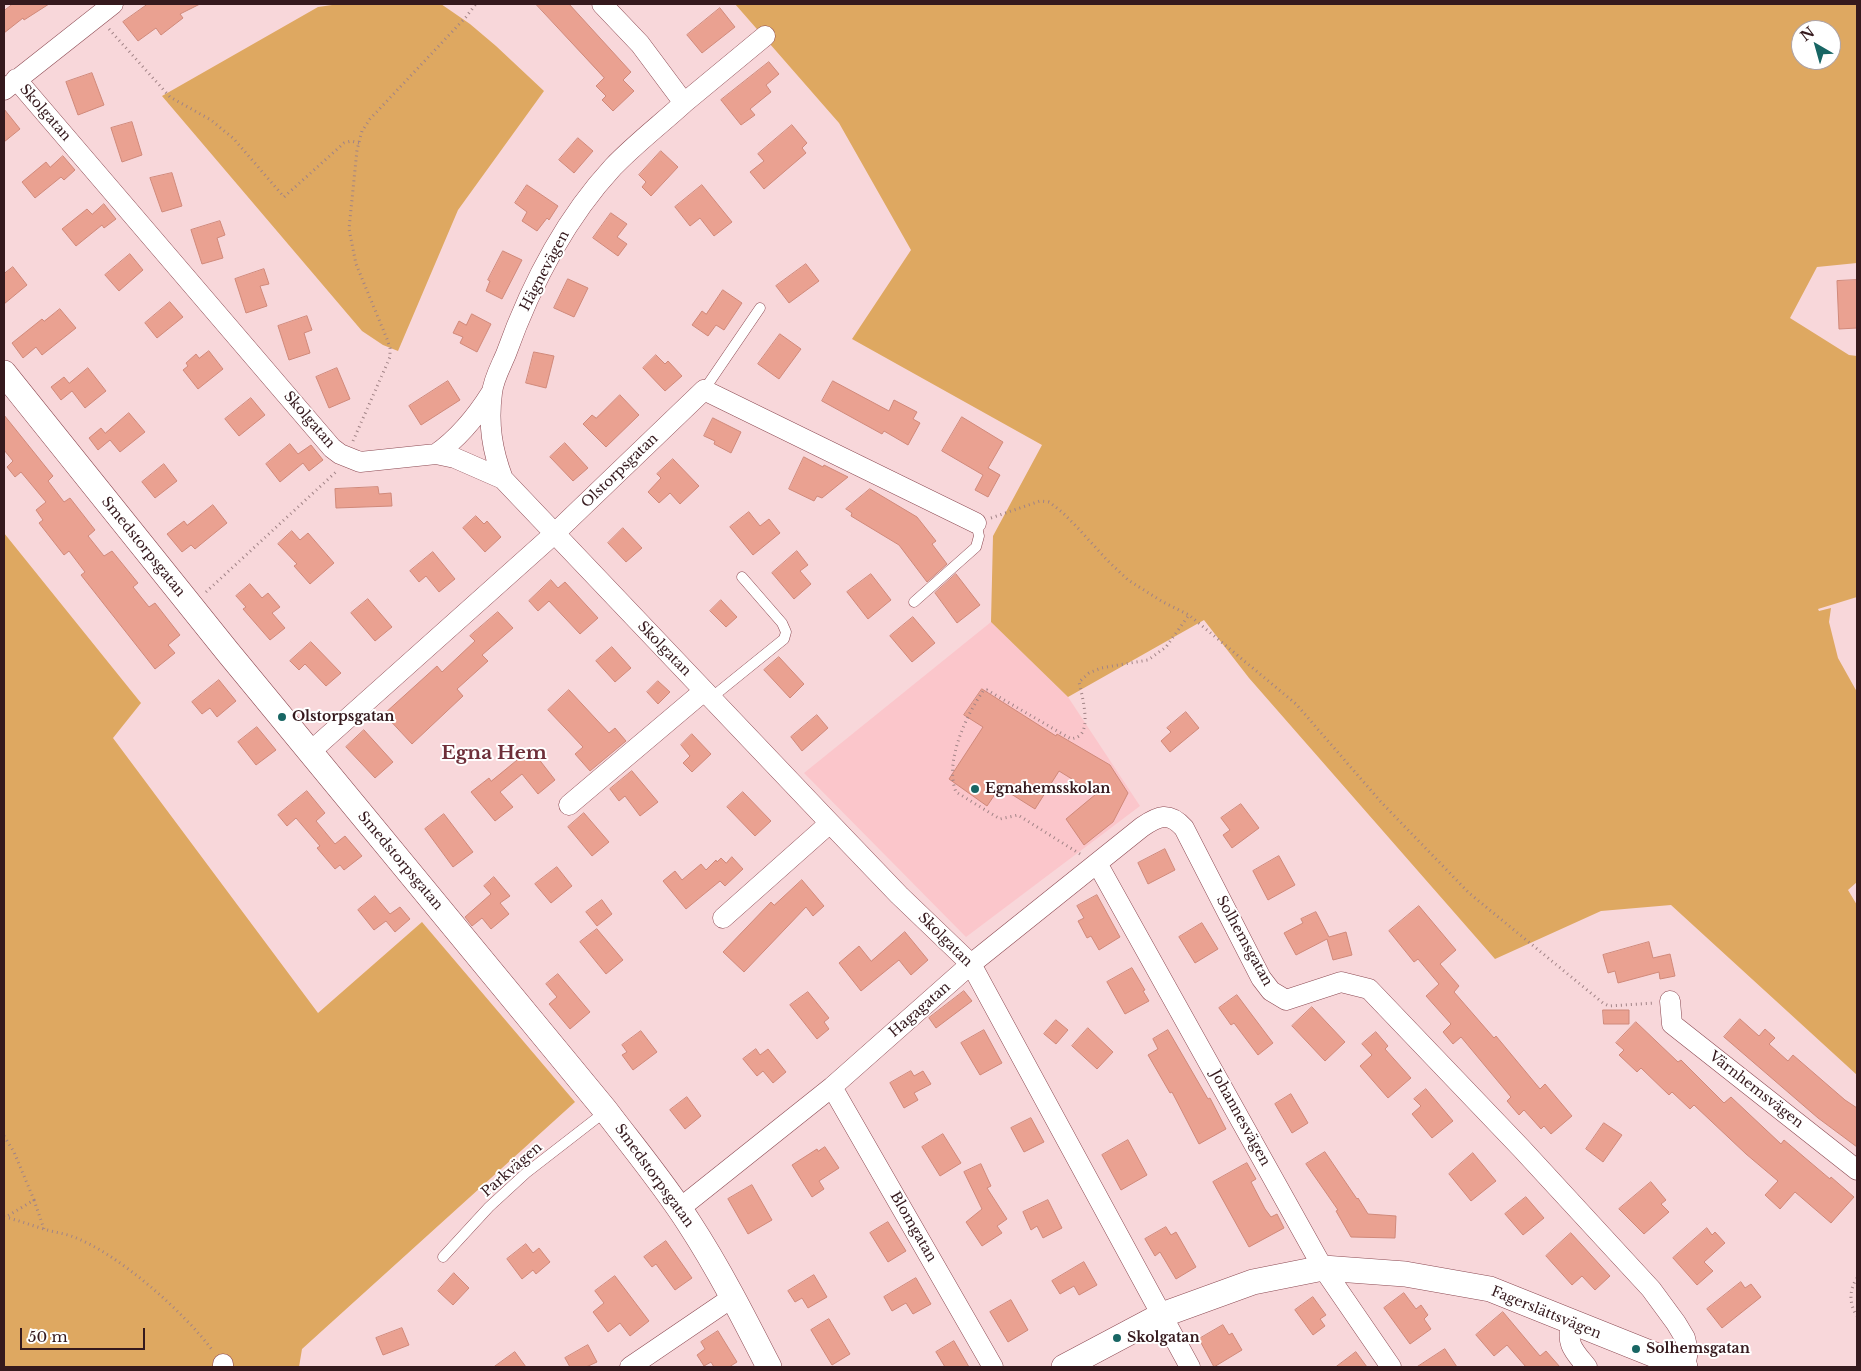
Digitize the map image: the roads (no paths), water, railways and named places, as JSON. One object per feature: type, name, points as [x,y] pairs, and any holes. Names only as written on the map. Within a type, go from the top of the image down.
[{"type":"street","points":[[10,84],[113,4]]},
{"type":"street","points":[[602,4],[640,44],[684,103]]},
{"type":"street","name":"Hägnevägen","points":[[503,479],[494,455],[490,412],[492,391],[514,331],[541,274],[579,210],[614,166],[684,103],[765,36]]},
{"type":"street","name":"Skolgatan","points":[[10,84],[332,448],[346,457],[360,462],[436,454],[455,458],[503,479],[899,895],[971,964],[1190,1367]]},
{"type":"street","name":"Smedstorpsgatan","points":[[4,373],[191,606],[606,1112],[679,1209],[733,1297],[769,1367]]},
{"type":"street","points":[[704,390],[976,523]]},
{"type":"street","name":"Olstorpsgatan","points":[[310,752],[554,534],[704,390]]},
{"type":"street","points":[[436,454],[461,434],[481,410],[492,391]]},
{"type":"street","points":[[569,805],[708,695]]},
{"type":"street","name":"Hagagatan","points":[[679,1209],[832,1086],[971,964],[1142,827],[1164,816]]},
{"type":"street","name":"Solhemsgatan","points":[[1164,816],[1173,818],[1184,828],[1261,978],[1271,991],[1286,1000],[1342,982],[1368,989],[1522,1148],[1651,1289],[1676,1323],[1684,1338],[1688,1351],[1685,1367]]},
{"type":"street","points":[[723,918],[830,823]]},
{"type":"street","name":"Johannesvägen","points":[[1097,863],[1324,1268],[1390,1367]]},
{"type":"street","name":"Värnhemsvägen","points":[[1670,1001],[1672,1024],[1857,1170]]},
{"type":"street","name":"Blomgatan","points":[[832,1086],[993,1367]]},
{"type":"street","name":"Fagerslättsvägen","points":[[1064,1367],[1162,1314],[1253,1282],[1324,1268],[1405,1274],[1490,1289],[1685,1367]]},
{"type":"street","points":[[630,1367],[733,1297]]},
{"type":"street","points":[[1572,1322],[1569,1332],[1570,1343],[1587,1367]]},
{"type":"lane","points":[[704,390],[760,308]]},
{"type":"lane","points":[[914,602],[976,547],[979,536],[976,523]]},
{"type":"lane","points":[[708,695],[784,639],[786,632],[782,623],[742,578]]},
{"type":"lane","name":"Parkvägen","points":[[443,1257],[489,1207],[526,1173],[606,1112]]},
{"type":"place","name":"Olstorpsgatan","points":[[282,717]]},
{"type":"place","name":"Egnahemsskolan","points":[[975,789]]},
{"type":"place","name":"Skolgatan","points":[[1117,1338]]},
{"type":"place","name":"Solhemsgatan","points":[[1636,1349]]},
{"type":"district","name":"Egna Hem","points":[[494,754]]}]
